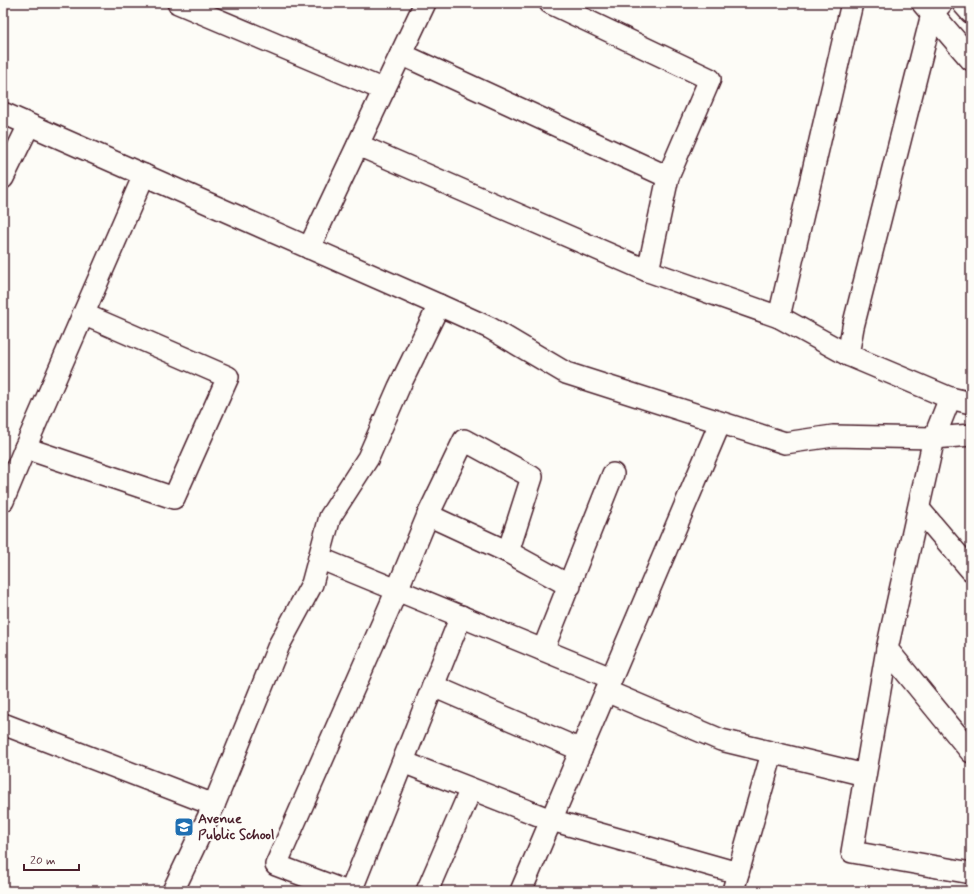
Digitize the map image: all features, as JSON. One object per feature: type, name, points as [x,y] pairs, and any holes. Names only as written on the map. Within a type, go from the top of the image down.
[{"type":"highway","points":[[963,3],[971,12]]},
{"type":"highway","points":[[932,7],[971,59]]},
{"type":"street","points":[[178,3],[384,90]]},
{"type":"street","points":[[309,248],[425,3]]},
{"type":"street","points":[[550,3],[710,79],[668,178],[648,271]]},
{"type":"street","points":[[780,317],[852,3]]},
{"type":"street","points":[[848,355],[855,319],[932,7]]},
{"type":"street","points":[[401,54],[668,178]]},
{"type":"street","points":[[3,113],[490,328],[566,373],[785,443],[832,436],[934,438],[971,435]]},
{"type":"street","points":[[3,178],[29,125]]},
{"type":"street","points":[[358,145],[648,271],[780,317],[848,355],[950,398],[971,403]]},
{"type":"street","points":[[3,501],[144,175]]},
{"type":"street","points":[[174,891],[214,805],[278,646],[312,584],[330,517],[368,458],[399,387],[439,305]]},
{"type":"street","points":[[25,448],[174,498],[228,377],[83,314]]},
{"type":"street","points":[[950,398],[934,438],[887,649],[852,852],[971,873]]},
{"type":"street","points":[[521,891],[720,423]]},
{"type":"street","points":[[345,891],[276,865],[397,590],[428,515],[464,440],[532,477],[508,552]]},
{"type":"street","points":[[543,650],[570,586],[613,474]]},
{"type":"street","points":[[918,509],[971,570]]},
{"type":"street","points":[[428,515],[508,552],[570,586]]},
{"type":"street","points":[[319,558],[543,650],[721,740],[865,775]]},
{"type":"street","points":[[351,891],[460,616]]},
{"type":"street","points":[[887,649],[971,752]]},
{"type":"street","points":[[433,686],[581,750]]},
{"type":"street","points":[[3,724],[214,805]]},
{"type":"street","points":[[402,762],[551,820],[735,882],[772,752]]},
{"type":"street","points":[[427,891],[471,789]]},
{"type":"place","name":"Avenue Public School","points":[[184,827]]}]
